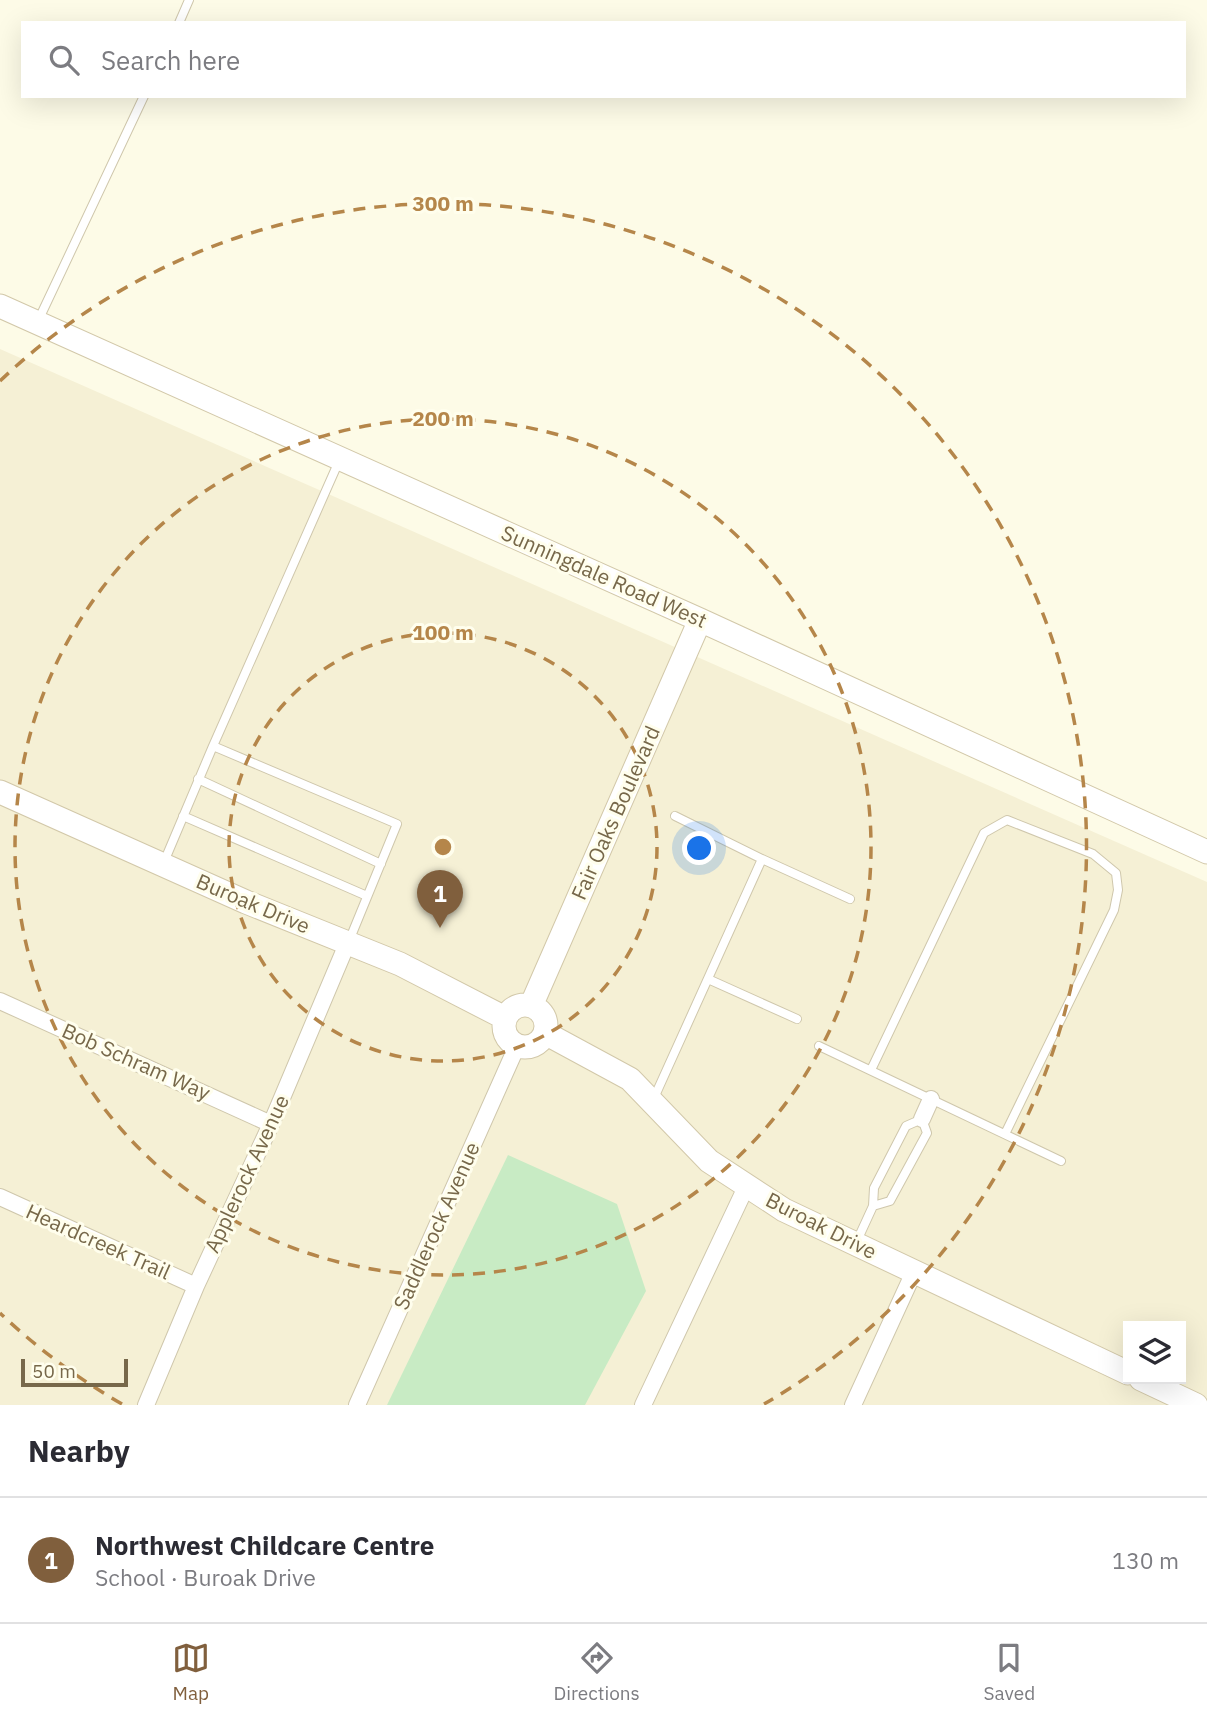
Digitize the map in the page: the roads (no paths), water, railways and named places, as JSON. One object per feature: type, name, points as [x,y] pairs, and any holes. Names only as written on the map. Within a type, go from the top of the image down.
[{"type":"street","name":"Sunningdale Road West","points":[[0,306],[1207,852]]},
{"type":"street","name":"Fair Oaks Boulevard","points":[[531,1006],[699,620]]},
{"type":"street","name":"Buroak Drive","points":[[0,792],[162,865],[400,964],[505,1018]]},
{"type":"street","name":"Applerock Avenue","points":[[146,1405],[195,1286],[271,1124],[347,943]]},
{"type":"street","name":"Bob Schram Way","points":[[0,1001],[271,1124]]},
{"type":"street","points":[[522,1005],[531,1006],[545,1020],[545,1033],[533,1046],[517,1046],[507,1038],[503,1028],[505,1018],[512,1009],[522,1005]]},
{"type":"street","name":"Buroak Drive","points":[[545,1033],[610,1066],[653,1101],[709,1161],[784,1210],[1123,1371]]},
{"type":"street","name":"Saddlerock Avenue","points":[[357,1405],[517,1046]]},
{"type":"street","points":[[922,1119],[931,1099]]},
{"type":"street","points":[[643,1405],[746,1187]]},
{"type":"street","name":"Heardcreek Trail","points":[[0,1198],[195,1286]]},
{"type":"street","points":[[853,1405],[914,1272]]},
{"type":"street","points":[[1152,1384],[1196,1405]]},
{"type":"lane","points":[[180,21],[190,0]]},
{"type":"lane","points":[[37,323],[143,98]]},
{"type":"lane","points":[[162,865],[212,746],[341,459]]},
{"type":"lane","points":[[212,746],[397,824],[347,943]]},
{"type":"lane","points":[[198,779],[381,864]]},
{"type":"lane","points":[[183,816],[367,896]]},
{"type":"lane","points":[[675,816],[850,899]]},
{"type":"lane","points":[[871,1070],[984,833],[1007,820],[1093,854],[1116,873],[1118,890],[1114,910],[1005,1134]]},
{"type":"lane","points":[[653,1101],[762,859]]},
{"type":"lane","points":[[708,979],[797,1019]]},
{"type":"lane","points":[[819,1046],[1062,1161]]},
{"type":"lane","points":[[855,1245],[873,1206],[874,1188],[906,1126],[922,1119],[927,1133],[890,1201],[873,1206]]},
{"type":"place","name":"Northwest Childcare Centre","points":[[440,928]]}]
